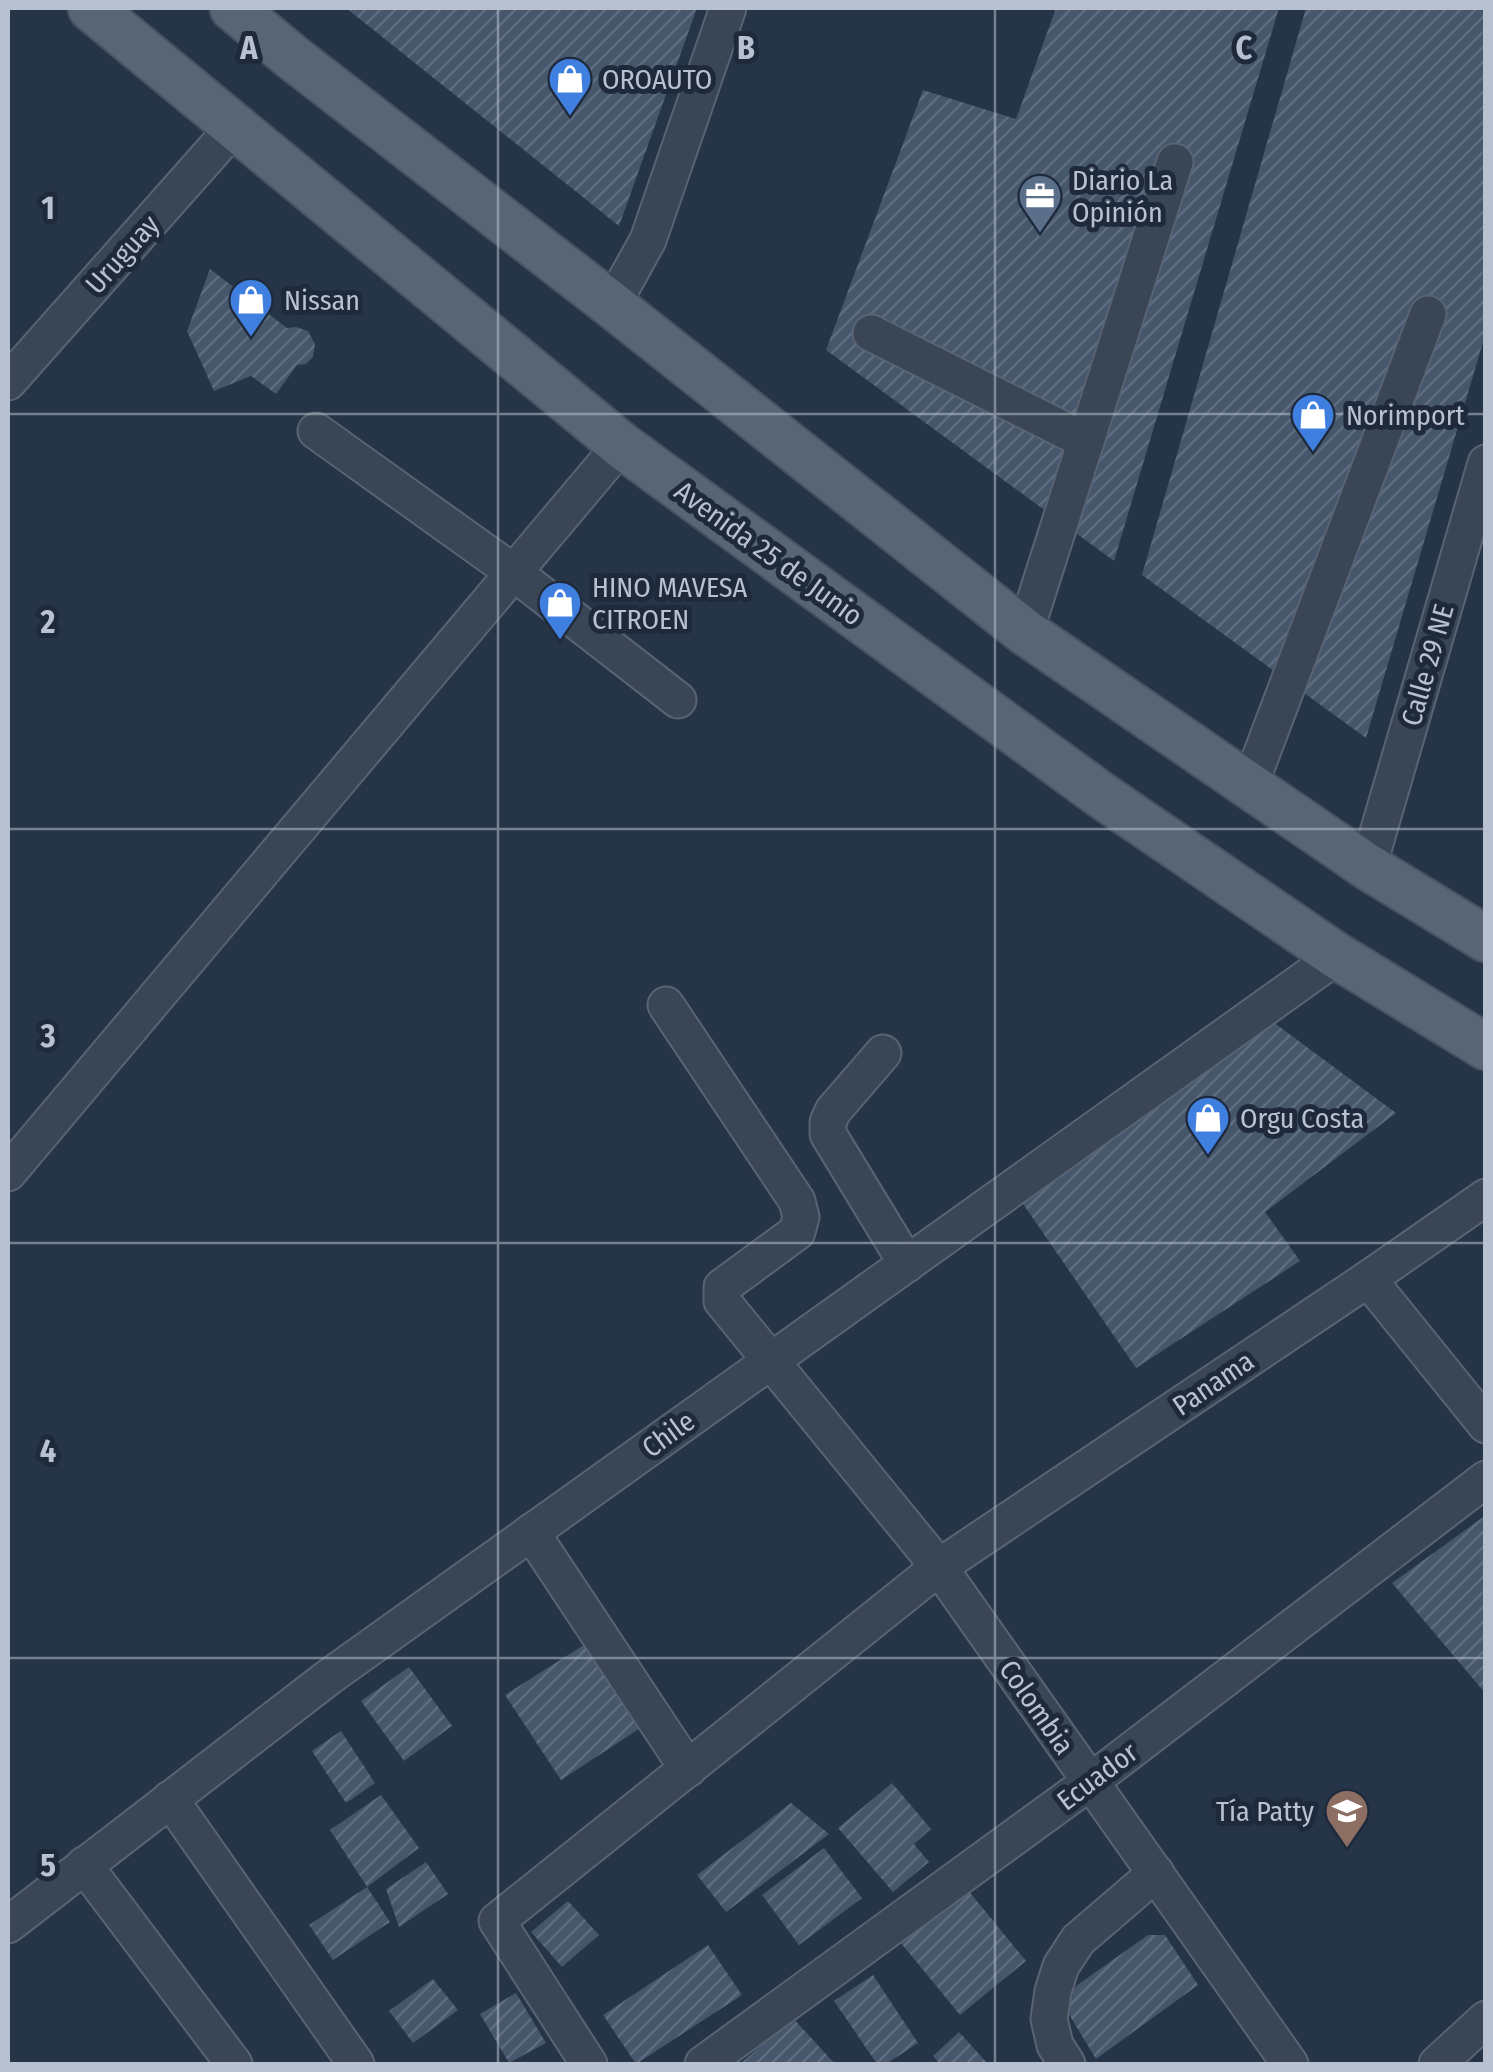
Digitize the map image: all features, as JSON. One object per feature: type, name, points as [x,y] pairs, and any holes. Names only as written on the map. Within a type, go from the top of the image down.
[{"type":"main road","name":"Avenida 25 de Junio","points":[[91,8],[621,445],[1101,794],[1337,956],[1486,1047]]},
{"type":"main road","points":[[233,8],[1025,632],[1368,868],[1486,938]]},
{"type":"street","points":[[612,305],[648,240],[728,8]]},
{"type":"street","name":"Uruguay","points":[[8,382],[236,125]]},
{"type":"street","points":[[1025,632],[1175,162]]},
{"type":"street","points":[[1248,787],[1428,314]]},
{"type":"street","points":[[871,333],[1086,441]]},
{"type":"street","points":[[316,431],[513,572],[678,700]]},
{"type":"street","points":[[8,1173],[621,445]]},
{"type":"street","name":"Calle 29 NE","points":[[1368,868],[1477,515],[1486,462]]},
{"type":"street","name":"Chile","points":[[8,1925],[330,1677],[1337,956]]},
{"type":"street","name":"Colombia","points":[[666,1005],[797,1201],[802,1217],[797,1232],[722,1287],[722,1301],[939,1568],[1290,2064]]},
{"type":"street","points":[[883,1052],[833,1111],[828,1134],[906,1264]]},
{"type":"street","name":"Panama","points":[[589,2064],[497,1921],[939,1568],[1368,1280],[1486,1196]]},
{"type":"street","points":[[1368,1280],[1486,1425]]},
{"type":"street","name":"Ecuador","points":[[703,2064],[1090,1782],[1486,1480]]},
{"type":"street","points":[[532,1532],[688,1769]]},
{"type":"street","points":[[170,1799],[356,2064]]},
{"type":"street","points":[[84,1866],[234,2064]]},
{"type":"street","points":[[1067,2064],[1055,2045],[1049,2020],[1061,1966],[1078,1940],[1156,1873]]},
{"type":"street","points":[[1438,2064],[1486,2019]]},
{"type":"building","name":"OROAUTO","points":[[346,8],[697,8],[619,226]]},
{"type":"building","name":"Diario La Opinión","points":[[1056,8],[1279,8],[1114,561],[826,350],[923,90],[1016,119]]},
{"type":"building","name":"Norimport","points":[[1306,8],[1486,8],[1486,332],[1366,738],[1142,575]]},
{"type":"building","name":"Nissan","points":[[210,269],[287,328],[308,331],[315,344],[313,357],[306,364],[297,365],[276,394],[251,376],[214,391],[187,331]]},
{"type":"building","name":"Orgu Costa","points":[[1265,1016],[1396,1113],[1265,1212],[1300,1261],[1136,1368],[1019,1198]]},
{"type":"building","points":[[1486,1515],[1486,1694],[1392,1583]]},
{"type":"building","points":[[587,1643],[642,1727],[561,1780],[505,1695]]},
{"type":"building","points":[[409,1667],[452,1726],[404,1761],[361,1701]]},
{"type":"building","points":[[341,1731],[375,1783],[346,1803],[312,1751]]},
{"type":"building","points":[[892,1783],[931,1829],[914,1844],[929,1862],[893,1892],[838,1828]]},
{"type":"building","points":[[381,1795],[419,1848],[367,1887],[330,1830]]},
{"type":"building","points":[[791,1803],[829,1834],[726,1912],[697,1875]]},
{"type":"building","points":[[824,1848],[862,1898],[799,1945],[762,1895]]},
{"type":"building","points":[[426,1862],[448,1894],[399,1927],[386,1889]]},
{"type":"building","points":[[367,1887],[390,1922],[333,1960],[309,1925]]},
{"type":"building","points":[[967,1889],[1026,1961],[960,2015],[901,1943]]},
{"type":"building","points":[[568,1901],[599,1935],[562,1967],[531,1932]]},
{"type":"building","points":[[1148,1935],[1165,1935],[1198,1985],[1096,2059],[1062,2003],[1076,1986]]},
{"type":"building","points":[[708,1945],[742,1995],[636,2064],[603,2015]]},
{"type":"building","points":[[873,1975],[918,2043],[886,2064],[877,2064],[834,2001]]},
{"type":"building","points":[[433,1979],[458,2010],[413,2043],[389,2011]]},
{"type":"building","points":[[516,1993],[546,2043],[509,2063],[480,2014]]},
{"type":"building","points":[[793,2018],[835,2064],[740,2064]]},
{"type":"building","points":[[959,2032],[988,2064],[940,2064],[933,2056]]},
{"type":"place","name":"OROAUTO","points":[[570,117]]},
{"type":"place","name":"Diario La Opinión","points":[[1040,234]]},
{"type":"place","name":"Nissan","points":[[251,338]]},
{"type":"place","name":"Norimport","points":[[1313,453]]},
{"type":"place","name":"HINO MAVESA CITROEN","points":[[560,641]]},
{"type":"place","name":"Orgu Costa","points":[[1208,1156]]},
{"type":"place","name":"Tía Patty","points":[[1347,1849]]}]
